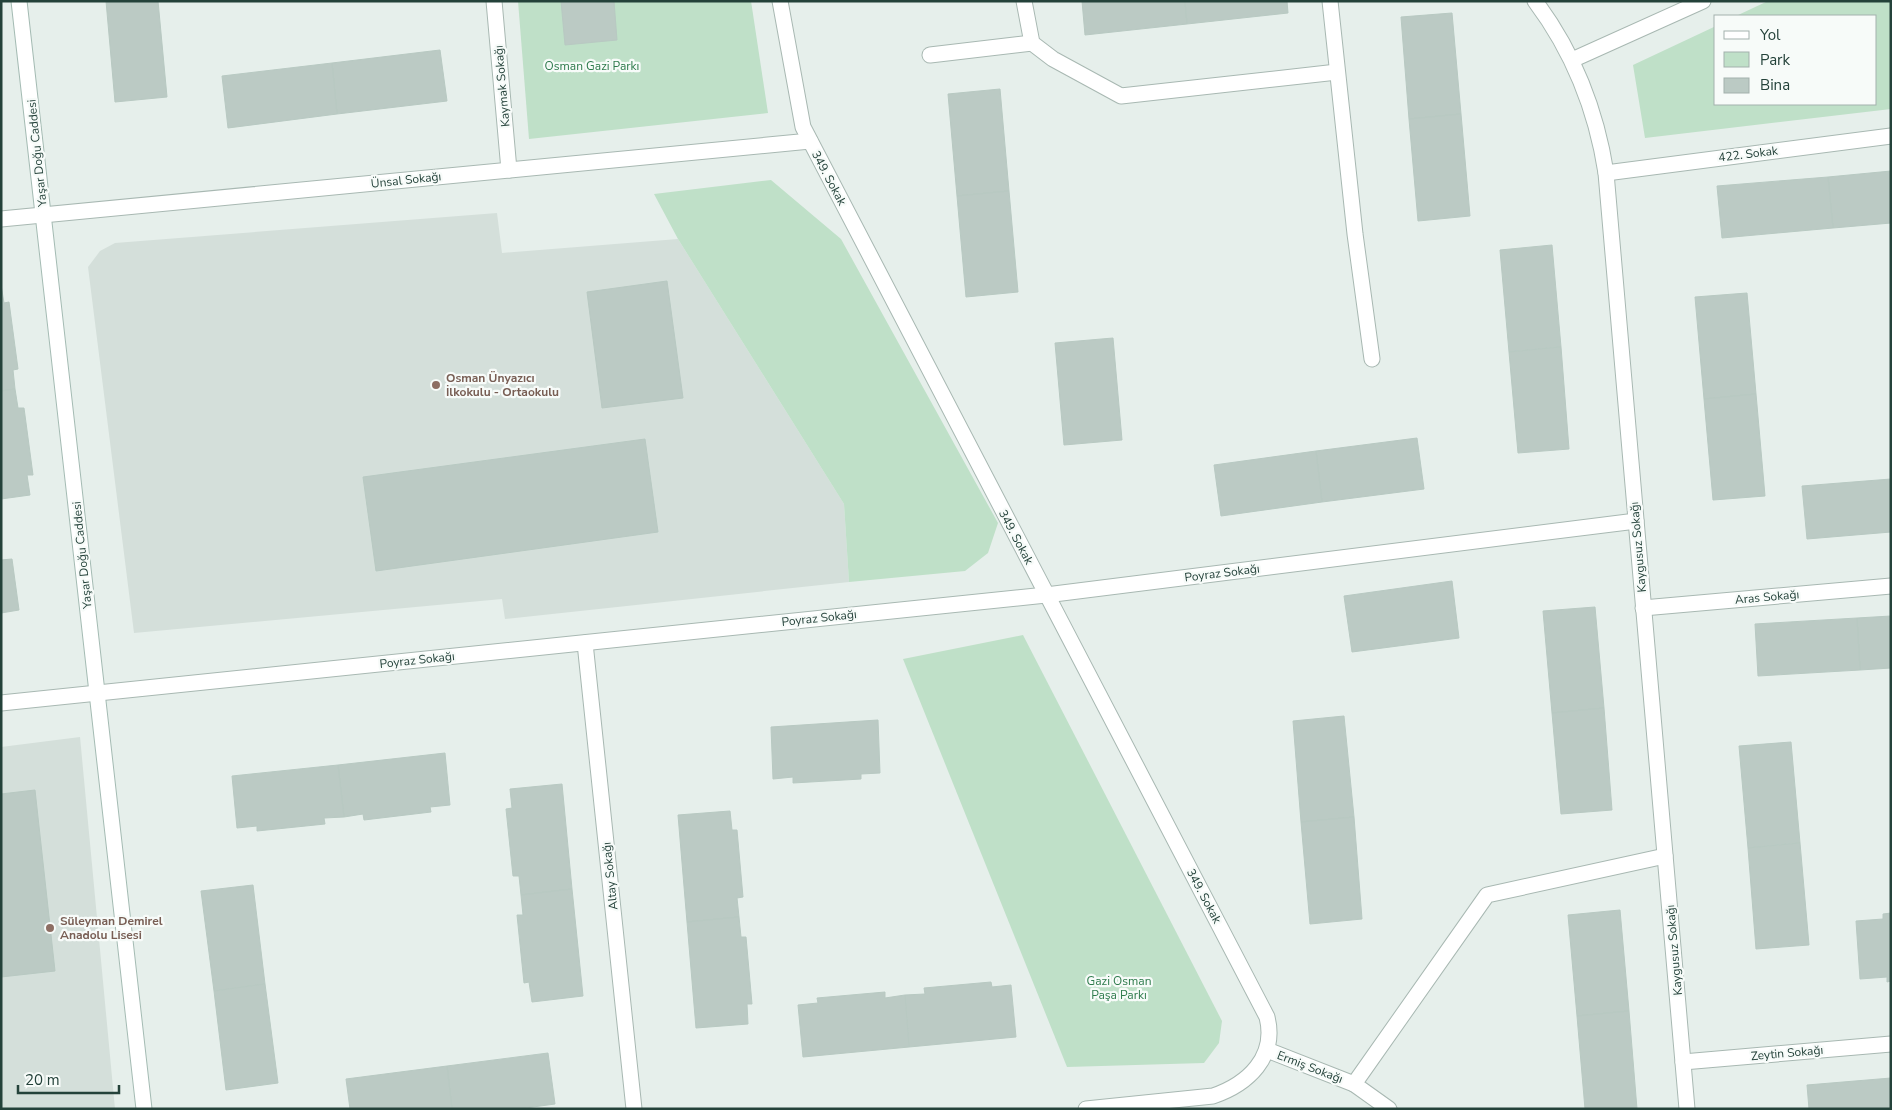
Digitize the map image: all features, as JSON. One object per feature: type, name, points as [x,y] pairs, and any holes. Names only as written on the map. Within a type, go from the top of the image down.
[{"type":"street","name":"Yaşar Doğu Caddesi","points":[[19,1],[144,1109]]},
{"type":"street","name":"Kaymak Sokağı","points":[[494,1],[509,170]]},
{"type":"street","name":"349. Sokak","points":[[780,1],[802,127],[1267,1017],[1270,1034],[1264,1056]]},
{"type":"street","points":[[1024,1],[1032,43],[1053,59],[1121,96],[1337,72]]},
{"type":"street","points":[[1330,1],[1355,234],[1372,359]]},
{"type":"street","name":"Kaygusuz Sokağı","points":[[1535,1],[1553,26],[1572,60],[1596,120],[1606,173],[1687,1109]]},
{"type":"street","points":[[1572,60],[1703,1]]},
{"type":"street","points":[[930,55],[1032,43]]},
{"type":"street","name":"422. Sokak","points":[[1606,173],[1891,136]]},
{"type":"street","name":"Ünsal Sokağı","points":[[1,219],[810,141]]},
{"type":"street","name":"Poyraz Sokağı","points":[[1,703],[1046,595],[1636,521]]},
{"type":"street","name":"Aras Sokağı","points":[[1643,608],[1891,586]]},
{"type":"street","name":"Altay Sokağı","points":[[585,643],[634,1109]]},
{"type":"street","points":[[1354,1084],[1487,896],[1665,856]]},
{"type":"street","name":"Zeytin Sokağı","points":[[1683,1062],[1891,1044]]},
{"type":"street","name":"Ermiş Sokağı","points":[[1086,1109],[1122,1107],[1213,1096],[1239,1084],[1251,1075],[1264,1056],[1354,1084],[1389,1109]]},
{"type":"shaded area","name":"Osman Ünyazıcı İlkokulu - Ortaokulu","points":[[497,213],[502,253],[678,239],[844,504],[849,582],[505,619],[502,599],[134,633],[88,267],[100,251],[115,243]]},
{"type":"shaded area","name":"Süleyman Demirel Anadolu Lisesi","points":[[80,737],[115,1109],[1,1109],[1,747]]},
{"type":"green space","name":"Osman Gazi Parkı","points":[[518,1],[751,1],[768,113],[529,139]]},
{"type":"green space","points":[[1768,1],[1891,1],[1891,109],[1645,138],[1633,65],[1714,27],[1714,105],[1877,105],[1877,15],[1738,15]]},
{"type":"green space","points":[[771,180],[841,239],[998,523],[988,553],[965,571],[849,582],[844,504],[678,239],[654,194]]},
{"type":"green space","name":"Gazi Osman Paşa Parkı","points":[[1023,635],[1222,1021],[1219,1043],[1204,1063],[1067,1067],[903,659]]},
{"type":"building","points":[[106,1],[158,1],[167,97],[115,102]]},
{"type":"building","points":[[561,1],[614,1],[617,40],[565,45]]},
{"type":"building","points":[[1082,1],[1185,1],[1187,24],[1085,35]]},
{"type":"building","points":[[1185,1],[1287,1],[1288,13],[1187,24]]},
{"type":"building","points":[[1452,13],[1461,114],[1409,119],[1401,17]]},
{"type":"building","points":[[440,50],[447,101],[337,114],[332,63]]},
{"type":"building","points":[[332,63],[337,114],[228,128],[222,76]]},
{"type":"building","points":[[1000,89],[1009,191],[957,196],[948,94]]},
{"type":"building","points":[[1461,114],[1470,216],[1418,221],[1409,119]]},
{"type":"building","points":[[1891,171],[1891,223],[1833,228],[1828,177]]},
{"type":"building","points":[[1828,177],[1833,228],[1722,238],[1717,186]]},
{"type":"building","points":[[1009,191],[1018,292],[966,297],[957,196]]},
{"type":"building","points":[[1552,245],[1561,347],[1509,352],[1500,250]]},
{"type":"building","points":[[667,281],[683,398],[602,408],[587,292]]},
{"type":"building","points":[[1,285],[4,303],[9,302],[18,369],[13,370],[15,389],[1,391]]},
{"type":"building","points":[[1747,293],[1756,394],[1704,399],[1695,297]]},
{"type":"building","points":[[1113,338],[1122,440],[1064,445],[1055,343]]},
{"type":"building","points":[[1561,347],[1569,449],[1518,453],[1509,352]]},
{"type":"building","points":[[15,389],[18,408],[24,408],[33,475],[27,475],[30,495],[1,499],[1,391]]},
{"type":"building","points":[[1756,394],[1765,496],[1713,500],[1704,399]]},
{"type":"building","points":[[1417,438],[1424,489],[1322,502],[1316,451]]},
{"type":"building","points":[[645,439],[658,532],[376,571],[363,477]]},
{"type":"building","points":[[1316,451],[1322,502],[1221,516],[1214,465]]},
{"type":"building","points":[[1891,479],[1891,532],[1807,539],[1802,486]]},
{"type":"building","points":[[12,559],[19,610],[1,613],[1,560]]},
{"type":"building","points":[[1452,581],[1459,638],[1352,652],[1344,596]]},
{"type":"building","points":[[1595,607],[1604,708],[1552,713],[1543,611]]},
{"type":"building","points":[[1891,616],[1891,668],[1860,670],[1857,618]]},
{"type":"building","points":[[1857,618],[1860,670],[1758,676],[1755,624]]},
{"type":"building","points":[[1604,708],[1612,810],[1561,814],[1552,713]]},
{"type":"building","points":[[1344,716],[1354,817],[1301,822],[1293,721]]},
{"type":"building","points":[[878,720],[880,773],[861,774],[861,779],[793,783],[793,777],[773,779],[771,727]]},
{"type":"building","points":[[1791,742],[1800,843],[1748,848],[1739,746]]},
{"type":"building","points":[[445,753],[450,805],[430,807],[431,812],[364,820],[363,814],[344,817],[338,765]]},
{"type":"building","points":[[338,765],[344,817],[324,818],[325,824],[257,831],[257,826],[237,828],[232,776]]},
{"type":"building","points":[[562,784],[572,889],[521,895],[519,876],[513,876],[506,809],[512,808],[510,789]]},
{"type":"building","points":[[35,790],[55,971],[1,977],[1,794]]},
{"type":"building","points":[[730,811],[732,830],[737,830],[743,897],[737,898],[739,917],[687,922],[678,815]]},
{"type":"building","points":[[1354,817],[1362,919],[1310,924],[1301,822]]},
{"type":"building","points":[[1800,843],[1809,945],[1756,949],[1748,848]]},
{"type":"building","points":[[253,885],[265,984],[214,991],[201,891]]},
{"type":"building","points":[[572,889],[583,996],[532,1002],[529,982],[524,983],[517,915],[523,915],[521,895]]},
{"type":"building","points":[[1620,910],[1629,1011],[1577,1016],[1568,915]]},
{"type":"building","points":[[1891,913],[1891,981],[1887,982],[1887,977],[1860,979],[1856,921],[1883,919],[1883,914]]},
{"type":"building","points":[[739,917],[741,937],[746,937],[752,1004],[747,1004],[748,1024],[696,1028],[687,922]]},
{"type":"building","points":[[991,982],[992,987],[1011,985],[1016,1037],[909,1047],[905,995],[925,994],[924,988]]},
{"type":"building","points":[[265,984],[278,1083],[226,1090],[214,991]]},
{"type":"building","points":[[885,992],[885,998],[905,995],[909,1047],[803,1057],[798,1005],[818,1003],[817,998]]},
{"type":"building","points":[[1629,1011],[1637,1109],[1585,1109],[1577,1016]]},
{"type":"building","points":[[548,1053],[555,1104],[518,1109],[452,1109],[447,1066]]},
{"type":"building","points":[[447,1066],[452,1109],[350,1109],[346,1079]]},
{"type":"building","points":[[1891,1078],[1891,1109],[1809,1109],[1807,1085]]},
{"type":"place","name":"Osman Ünyazıcı İlkokulu - Ortaokulu","points":[[436,385]]},
{"type":"place","name":"Süleyman Demirel Anadolu Lisesi","points":[[50,928]]}]
